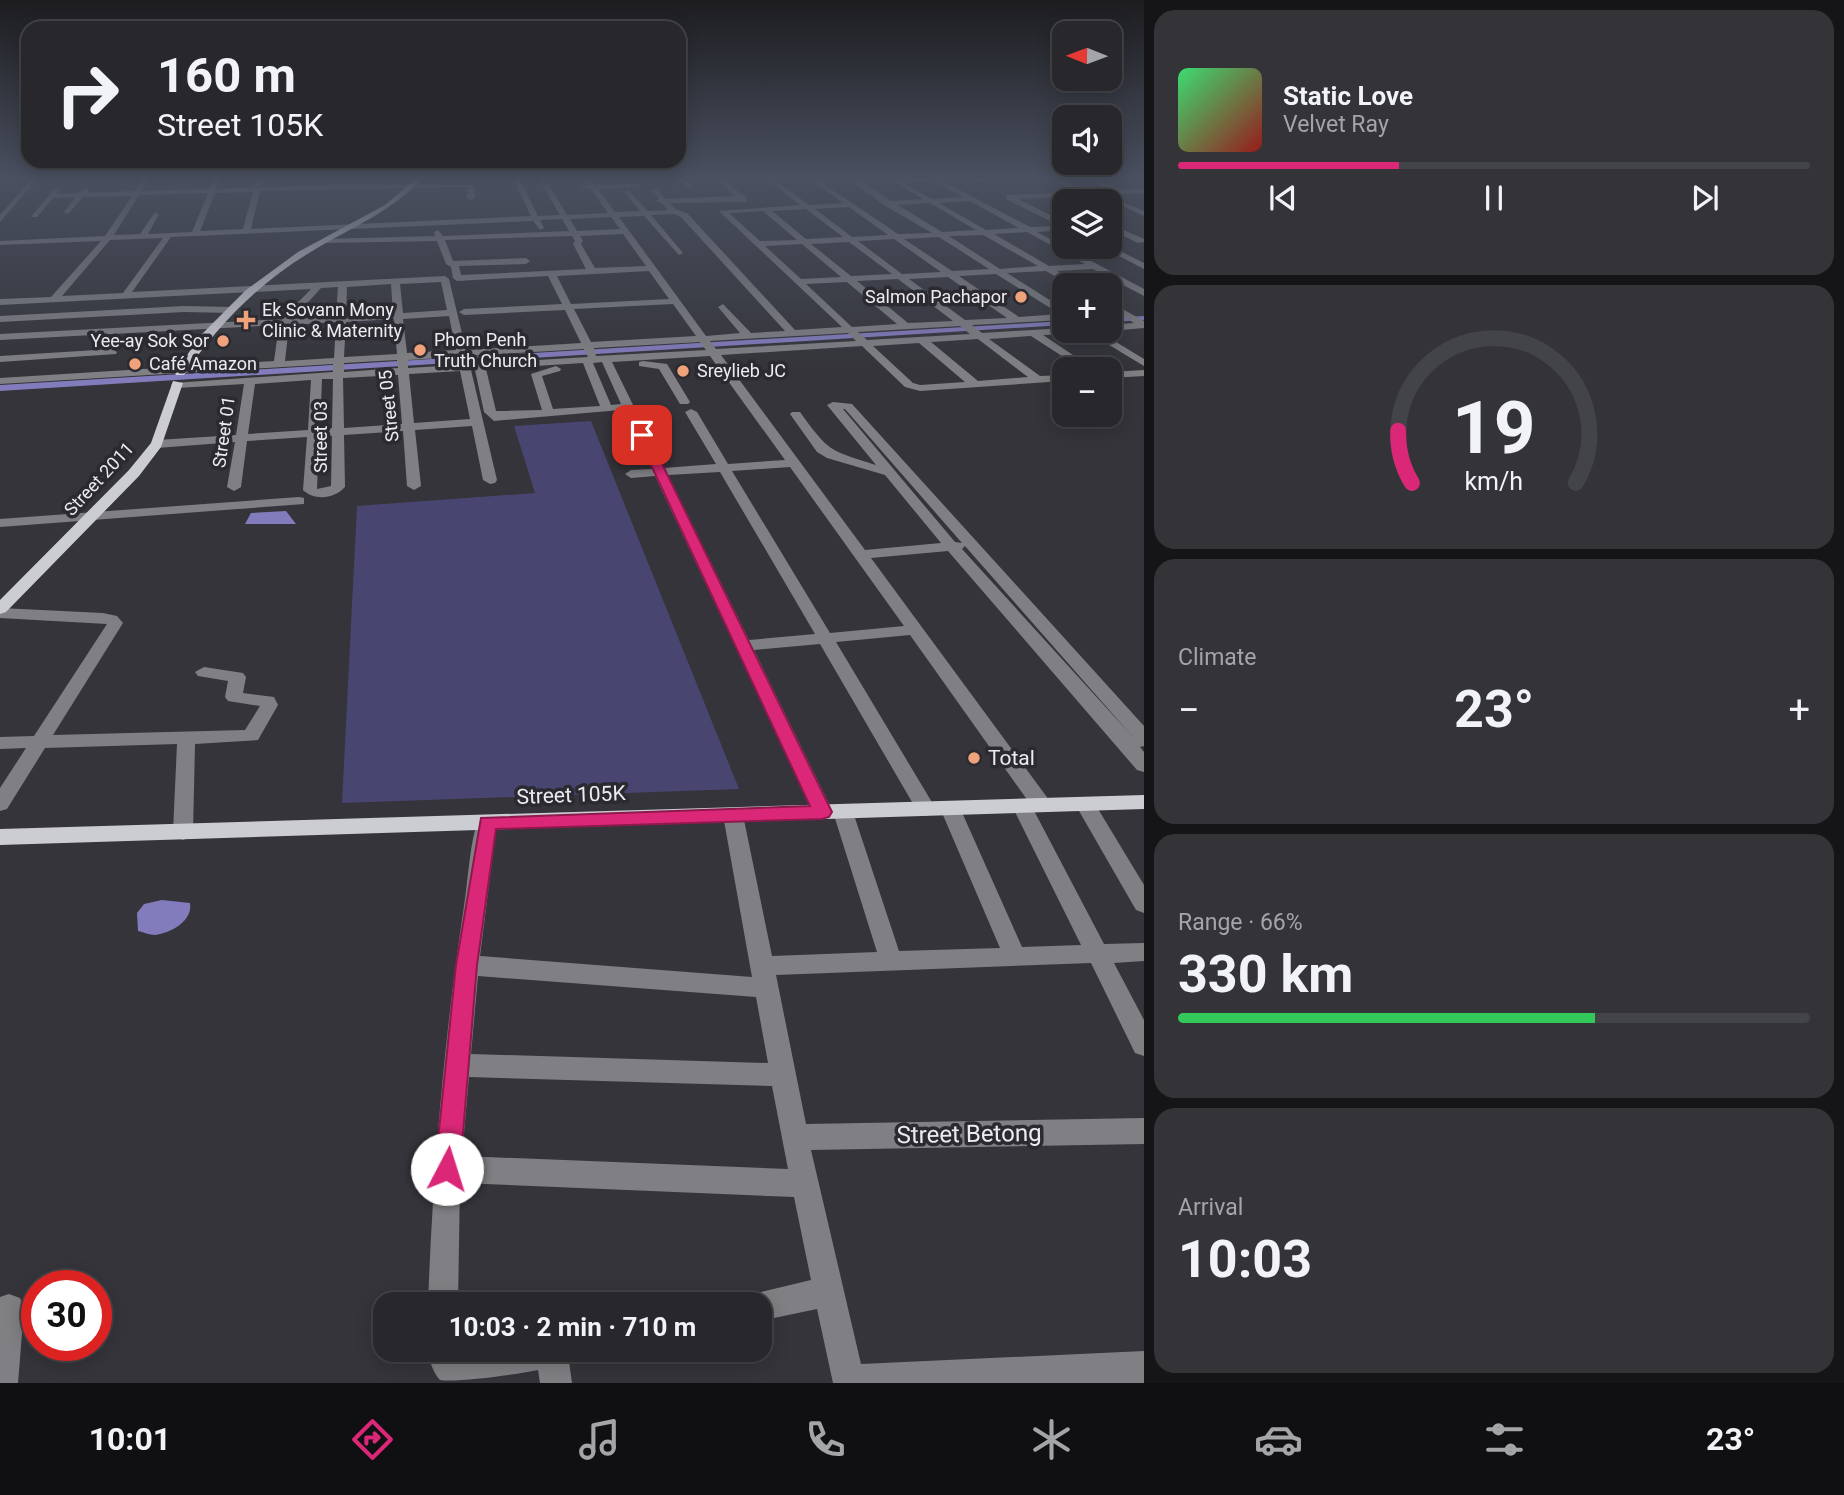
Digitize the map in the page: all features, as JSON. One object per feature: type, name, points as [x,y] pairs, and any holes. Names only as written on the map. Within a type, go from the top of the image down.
[{"type":"main road","name":"Street 2011","points":[[0,611],[134,473],[156,444],[179,378],[215,326],[256,288],[324,241]]},
{"type":"main road","name":"Street 105K","points":[[0,837],[1144,802]]},
{"type":"street","points":[[0,243],[53,241]]},
{"type":"street","points":[[54,299],[106,241]]},
{"type":"street","points":[[126,295],[165,241]]},
{"type":"street","points":[[324,241],[349,241]]},
{"type":"street","points":[[364,250],[377,241]]},
{"type":"street","points":[[383,241],[418,244],[433,241]]},
{"type":"street","points":[[439,241],[441,247],[447,250],[450,264],[488,255],[522,253]]},
{"type":"street","points":[[482,241],[496,276]]},
{"type":"street","points":[[517,241],[531,274]]},
{"type":"street","points":[[579,241],[577,244],[592,271]]},
{"type":"street","points":[[632,241],[915,629],[1032,806],[1097,953],[1144,1045]]},
{"type":"street","points":[[668,241],[679,253]]},
{"type":"street","points":[[707,241],[793,334]]},
{"type":"street","points":[[753,241],[915,388],[1052,378]]},
{"type":"street","points":[[803,241],[906,327]]},
{"type":"street","points":[[757,244],[814,241]]},
{"type":"street","points":[[852,241],[1037,379]]},
{"type":"street","points":[[901,241],[1017,320]]},
{"type":"street","points":[[950,241],[1052,307]]},
{"type":"street","points":[[999,241],[1054,273]]},
{"type":"street","points":[[1048,241],[1144,293]]},
{"type":"street","points":[[488,255],[522,253]]},
{"type":"street","points":[[1122,253],[1144,266]]},
{"type":"street","points":[[798,282],[1095,266]]},
{"type":"street","points":[[455,267],[457,278],[552,274]]},
{"type":"street","points":[[652,268],[458,282],[466,317],[567,306],[676,300]]},
{"type":"street","points":[[467,356],[480,367],[490,412],[494,417],[628,406],[594,358],[552,274]]},
{"type":"street","points":[[0,302],[445,279],[467,356],[477,422],[490,480]]},
{"type":"street","name":"Street 05","points":[[395,281],[414,486]]},
{"type":"street","name":"Street 03","points":[[317,377],[310,490],[317,493],[336,490],[342,284]]},
{"type":"street","points":[[279,366],[284,323],[318,285]]},
{"type":"street","points":[[20,318],[33,300]]},
{"type":"street","points":[[723,307],[748,336]]},
{"type":"street","points":[[0,319],[184,309],[232,310]]},
{"type":"street","points":[[1122,312],[1143,324]]},
{"type":"street","points":[[2,340],[453,313]]},
{"type":"street","points":[[1122,314],[1144,313]]},
{"type":"street","points":[[549,413],[536,374],[594,358],[709,346],[748,336],[1052,316]]},
{"type":"street","points":[[1122,327],[1143,324]]},
{"type":"street","points":[[100,375],[124,331]]},
{"type":"street","points":[[480,367],[709,346],[922,340],[1052,332]]},
{"type":"street","points":[[1033,333],[1070,357]]},
{"type":"street","points":[[922,340],[975,384]]},
{"type":"street","points":[[1111,343],[1144,363]]},
{"type":"street","points":[[0,359],[112,352]]},
{"type":"street","points":[[179,378],[279,366],[339,369],[403,365],[467,356],[594,358],[659,364],[688,407],[926,809]]},
{"type":"street","points":[[594,358],[607,409]]},
{"type":"street","points":[[0,381],[100,375],[250,381],[317,377],[339,369]]},
{"type":"street","points":[[1122,374],[1144,373]]},
{"type":"street","name":"Street 01","points":[[234,487],[250,381]]},
{"type":"street","points":[[1138,740],[951,547],[833,405],[848,406],[972,544],[1138,740],[1144,765]]},
{"type":"street","points":[[796,415],[821,449],[831,455],[887,472]]},
{"type":"street","points":[[634,416],[743,646],[833,812],[891,961]]},
{"type":"street","points":[[156,444],[477,422]]},
{"type":"street","points":[[312,463],[338,461]]},
{"type":"street","points":[[631,474],[794,463]]},
{"type":"street","points":[[0,523],[299,501]]},
{"type":"street","points":[[861,555],[972,544]]},
{"type":"street","points":[[0,611],[103,618],[111,619],[115,623],[0,804]]},
{"type":"street","points":[[743,646],[915,629]]},
{"type":"street","points":[[0,743],[251,736],[269,705],[264,699],[234,697],[237,677],[204,671]]},
{"type":"street","points":[[183,832],[186,739]]},
{"type":"street","points":[[1084,804],[1144,904]]},
{"type":"street","points":[[950,808],[1015,956]]},
{"type":"street","points":[[733,815],[782,1075],[849,1382],[1144,1367]]},
{"type":"street","points":[[443,1292],[447,1169],[467,965],[487,822]]},
{"type":"street","points":[[467,965],[763,977],[891,961],[1144,952]]},
{"type":"street","points":[[457,1065],[782,1075]]},
{"type":"street","name":"Street Betong","points":[[795,1137],[1144,1131]]},
{"type":"street","points":[[447,1169],[805,1184]]},
{"type":"street","points":[[772,1303],[829,1291]]},
{"type":"street","points":[[2,1383],[9,1309]]},
{"type":"street","points":[[447,1362],[452,1369],[465,1370],[501,1362]]},
{"type":"street","points":[[556,1362],[556,1383]]},
{"type":"shaded area","points":[[591,421],[739,789],[342,803],[357,506],[535,493],[514,426]]},
{"type":"shaded area","points":[[286,511],[296,524],[245,524],[251,513]]},
{"type":"shaded area","points":[[162,900],[190,903],[184,921],[161,934],[138,931],[137,913],[144,904]]},
{"type":"waterway","points":[[1122,319],[1144,318]]},
{"type":"waterway","points":[[0,388],[1052,324]]},
{"type":"place","name":"Salmon Pachapor","points":[[1021,297]]},
{"type":"place","name":"Ek Sovann Mony Clinic & Maternity","points":[[246,320]]},
{"type":"place","name":"Yee-ay Sok Sor","points":[[223,341]]},
{"type":"place","name":"Phom Penh Truth Church","points":[[420,350]]},
{"type":"place","name":"Café Amazon","points":[[135,364]]},
{"type":"place","name":"Sreylieb JC","points":[[683,371]]},
{"type":"place","name":"Total","points":[[974,758]]},
{"type":"route","points":[[447,1169],[467,965],[487,822],[822,812],[642,435]]}]
